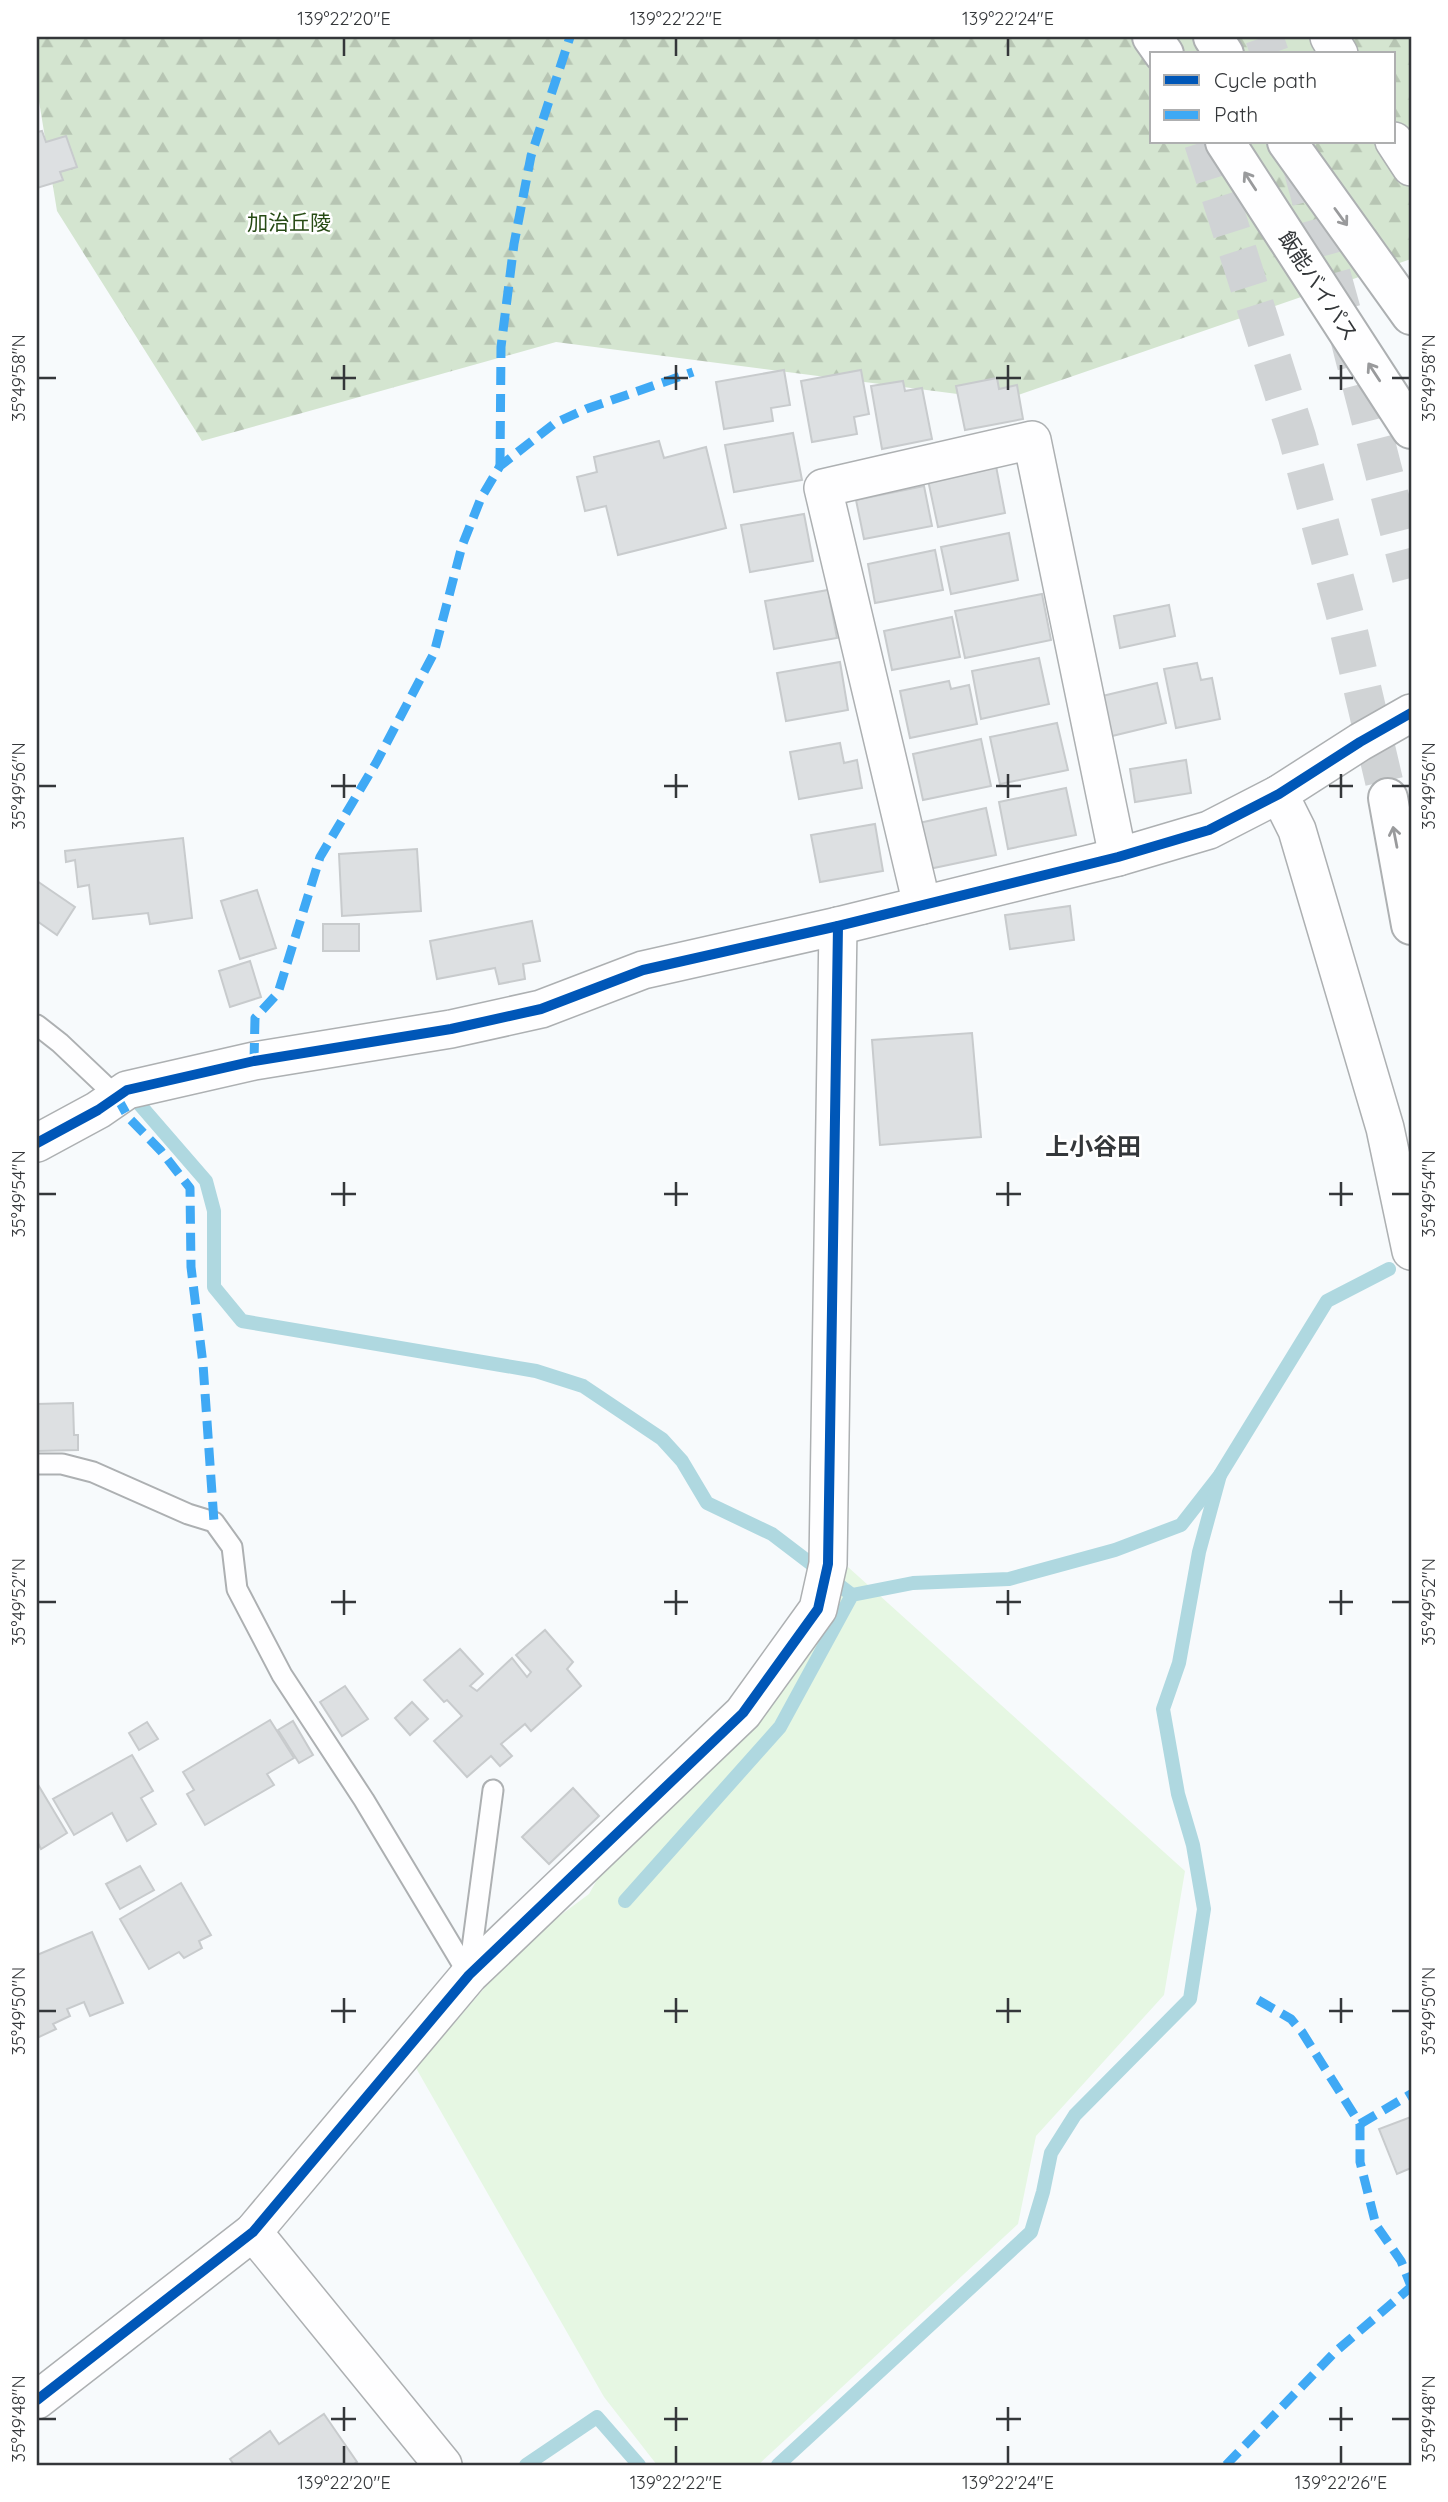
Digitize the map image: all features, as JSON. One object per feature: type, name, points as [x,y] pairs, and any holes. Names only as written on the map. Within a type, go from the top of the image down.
[{"type":"highway","points":[[1152,37],[1163,52]]},
{"type":"highway","points":[[1213,37],[1223,52]]},
{"type":"highway","name":"飯能バイパス","points":[[1226,144],[1411,429]]},
{"type":"highway","points":[[1288,144],[1411,315]]},
{"type":"highway","points":[[1388,798],[1411,925]]},
{"type":"street","points":[[1328,37],[1338,52]]},
{"type":"street","points":[[1396,144],[1411,167]]},
{"type":"street","points":[[922,905],[823,488],[1032,440],[1118,857]]},
{"type":"street","points":[[37,1143],[98,1110],[127,1090],[254,1061],[451,1029],[541,1009],[643,970],[838,926],[1118,857],[1209,830],[1279,794],[1411,713]]},
{"type":"street","points":[[1279,794],[1297,830],[1385,1128],[1411,1251]]},
{"type":"street","points":[[37,2400],[253,2232],[468,1975],[743,1713],[818,1609],[828,1564],[838,926]]},
{"type":"street","points":[[253,2232],[443,2465]]},
{"type":"lane","points":[[37,1025],[117,1097]]},
{"type":"lane","points":[[37,1464],[62,1464],[93,1472],[188,1514],[214,1522],[232,1547],[237,1589],[282,1675],[364,1800],[468,1975]]},
{"type":"lane","points":[[468,1975],[493,1790]]},
{"type":"green space","name":"加治丘陵","points":[[37,37],[1411,37],[1411,259],[1004,400],[556,342],[202,441],[57,211],[37,89]]},
{"type":"green space","points":[[848,1567],[1185,1871],[1164,1995],[1036,2136],[1018,2224],[758,2465],[657,2465],[604,2397],[416,2068],[522,1944],[589,1894],[612,1853],[763,1719]]},
{"type":"building","points":[[42,131],[46,142],[66,136],[77,167],[60,172],[63,180],[37,188],[37,132]]},
{"type":"building","points":[[784,370],[790,405],[771,408],[773,421],[724,429],[716,382]]},
{"type":"building","points":[[861,370],[869,414],[854,417],[857,434],[812,442],[801,381]]},
{"type":"building","points":[[997,378],[999,389],[1017,385],[1023,419],[965,430],[956,386]]},
{"type":"building","points":[[903,381],[905,391],[922,388],[932,439],[882,449],[871,386]]},
{"type":"building","points":[[793,433],[802,480],[734,492],[725,445]]},
{"type":"building","points":[[659,441],[664,458],[706,447],[726,528],[618,555],[606,506],[585,511],[577,477],[597,472],[594,457]]},
{"type":"building","points":[[996,466],[1005,513],[938,527],[928,480]]},
{"type":"building","points":[[924,486],[932,526],[864,539],[856,500]]},
{"type":"building","points":[[804,514],[813,561],[750,572],[741,525]]},
{"type":"building","points":[[1009,533],[1018,580],[951,594],[941,547]]},
{"type":"building","points":[[935,550],[943,590],[875,603],[868,564]]},
{"type":"building","points":[[828,590],[837,638],[774,649],[765,601]]},
{"type":"building","points":[[1042,594],[1051,640],[965,658],[955,611]]},
{"type":"building","points":[[1169,605],[1175,636],[1120,648],[1114,616]]},
{"type":"building","points":[[952,617],[960,657],[892,670],[884,631]]},
{"type":"building","points":[[1039,658],[1049,704],[981,719],[972,671]]},
{"type":"building","points":[[840,662],[848,710],[786,721],[777,673]]},
{"type":"building","points":[[1197,663],[1201,680],[1212,678],[1220,719],[1176,728],[1164,669]]},
{"type":"building","points":[[949,681],[951,689],[969,685],[977,724],[910,738],[900,691]]},
{"type":"building","points":[[1157,683],[1166,723],[1108,737],[1098,697]]},
{"type":"building","points":[[1057,723],[1068,770],[1000,784],[990,737]]},
{"type":"building","points":[[981,739],[991,786],[923,800],[913,754]]},
{"type":"building","points":[[840,743],[844,763],[857,760],[862,788],[799,799],[790,752]]},
{"type":"building","points":[[1186,760],[1191,793],[1135,802],[1130,769]]},
{"type":"building","points":[[1066,788],[1076,835],[1008,849],[999,802]]},
{"type":"building","points":[[986,808],[996,855],[929,869],[919,823]]},
{"type":"building","points":[[875,824],[883,871],[820,882],[811,835]]},
{"type":"building","points":[[183,838],[192,918],[150,924],[148,913],[93,919],[89,885],[78,887],[75,860],[66,862],[65,851]]},
{"type":"building","points":[[417,849],[421,911],[342,916],[339,854]]},
{"type":"building","points":[[37,881],[75,907],[57,935],[37,921]]},
{"type":"building","points":[[257,890],[276,948],[240,959],[221,901]]},
{"type":"building","points":[[1070,906],[1074,940],[1010,949],[1005,915]]},
{"type":"building","points":[[532,921],[540,961],[523,964],[525,979],[499,984],[495,968],[437,979],[430,941]]},
{"type":"building","points":[[323,924],[359,924],[359,951],[323,951]]},
{"type":"building","points":[[250,961],[261,997],[230,1007],[219,971]]},
{"type":"building","points":[[972,1033],[981,1137],[880,1145],[872,1040]]},
{"type":"building","points":[[73,1403],[74,1435],[78,1435],[78,1450],[37,1451],[37,1404]]},
{"type":"building","points":[[545,1630],[573,1662],[567,1669],[581,1686],[531,1731],[525,1724],[501,1744],[512,1756],[500,1766],[491,1756],[467,1777],[434,1741],[462,1716],[447,1700],[444,1702],[424,1680],[460,1649],[483,1674],[470,1686],[477,1691],[512,1658],[527,1677],[531,1672],[516,1655]]},
{"type":"building","points":[[345,1686],[368,1719],[342,1736],[320,1702]]},
{"type":"building","points":[[412,1702],[428,1719],[410,1735],[395,1718]]},
{"type":"building","points":[[270,1720],[294,1758],[267,1774],[274,1785],[205,1825],[187,1794],[194,1790],[183,1772]]},
{"type":"building","points":[[293,1721],[313,1755],[299,1763],[278,1730]]},
{"type":"building","points":[[147,1722],[158,1739],[139,1750],[129,1733]]},
{"type":"building","points":[[132,1755],[153,1791],[141,1798],[156,1824],[127,1841],[112,1813],[74,1835],[53,1799]]},
{"type":"building","points":[[37,1783],[67,1833],[41,1849],[37,1841]]},
{"type":"building","points":[[573,1788],[599,1816],[549,1864],[522,1837]]},
{"type":"building","points":[[140,1866],[154,1890],[120,1909],[106,1884]]},
{"type":"building","points":[[181,1883],[211,1935],[199,1941],[202,1948],[184,1958],[179,1952],[149,1969],[120,1919]]},
{"type":"building","points":[[92,1932],[123,2003],[90,2016],[84,2002],[67,2009],[70,2016],[53,2024],[56,2029],[37,2038],[37,1955]]},
{"type":"building","points":[[1411,2117],[1411,2168],[1397,2174],[1379,2129]]},
{"type":"building","points":[[324,2414],[357,2462],[352,2465],[234,2465],[230,2459],[270,2431],[279,2444]]},
{"type":"waterway","points":[[128,1091],[206,1181],[214,1211],[214,1287],[242,1321],[536,1371],[583,1386],[662,1439],[682,1461],[707,1503],[772,1534],[852,1595]]},
{"type":"waterway","points":[[625,1901],[780,1727],[852,1595],[913,1583],[1009,1579],[1115,1550],[1181,1525],[1220,1475],[1327,1301],[1389,1269]]},
{"type":"waterway","points":[[778,2465],[1031,2232],[1051,2153],[1075,2115],[1190,1999],[1204,1909],[1193,1845],[1178,1794],[1163,1709],[1179,1663],[1199,1552],[1220,1475]]},
{"type":"waterway","points":[[526,2465],[597,2417],[639,2465]]},
{"type":"tunnel","points":[[1264,37],[1269,52]]},
{"type":"tunnel","points":[[1204,144],[1297,437],[1346,619],[1388,798]]},
{"type":"tunnel","points":[[1301,164],[1411,578]]},
{"type":"marked path","points":[[500,466],[501,347],[514,244],[531,156],[570,37]]},
{"type":"marked path","points":[[254,1061],[255,1018],[278,993],[320,857],[376,763],[434,653],[462,546],[481,498],[500,466],[555,423],[586,409],[693,372]]},
{"type":"marked path","points":[[117,1097],[128,1117],[161,1151],[190,1188],[191,1267],[203,1364],[214,1522]]},
{"type":"marked path","points":[[1258,2000],[1291,2019],[1302,2032],[1360,2124],[1360,2162],[1376,2225],[1401,2261],[1411,2286]]},
{"type":"marked path","points":[[1360,2124],[1411,2094]]},
{"type":"marked path","points":[[1226,2465],[1335,2352],[1411,2287]]},
{"type":"cycle path","points":[[37,1143],[98,1110],[127,1090],[254,1061],[451,1029],[541,1009],[643,970],[838,926],[1118,857],[1209,830],[1279,794],[1411,713]]},
{"type":"cycle path","points":[[37,2400],[253,2232],[469,1975],[743,1713],[818,1609],[828,1564],[838,926]]},
{"type":"district","name":"上小谷田","points":[[1093,1147]]}]
